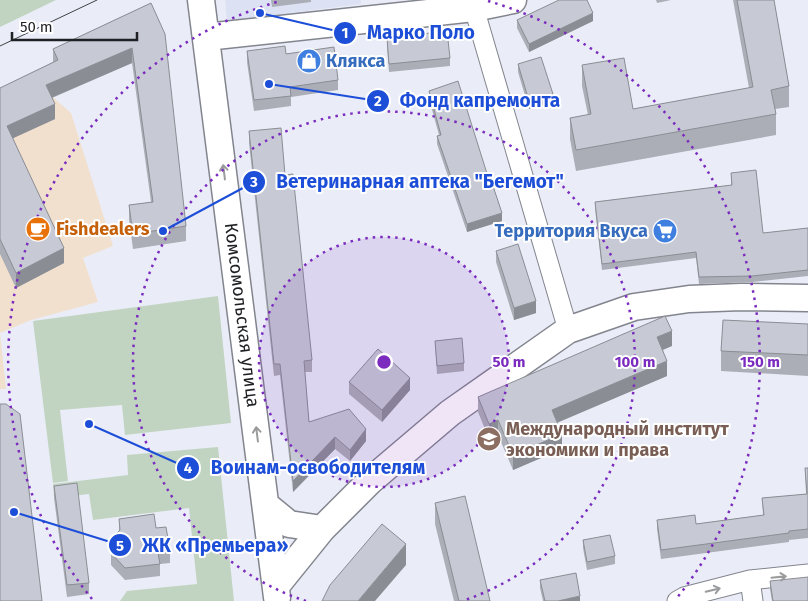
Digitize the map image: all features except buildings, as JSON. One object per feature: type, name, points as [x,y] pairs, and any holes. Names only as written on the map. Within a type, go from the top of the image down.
[{"type":"street","name":"Комсомольская улица","points":[[201,0],[267,506],[276,594]]},
{"type":"street","points":[[206,37],[474,8],[513,0]]},
{"type":"street","points":[[474,8],[568,330]]},
{"type":"street","points":[[276,594],[322,528],[370,481],[450,413],[568,330],[634,307],[689,299],[741,297],[808,298]]},
{"type":"street","points":[[267,506],[289,524],[322,528]]},
{"type":"street","points":[[677,601],[684,597],[750,580],[808,574]]},
{"type":"street","points":[[750,580],[753,601]]},
{"type":"shaded area","points":[[225,0],[361,0],[361,4],[227,21]]},
{"type":"shaded area","points":[[38,84],[71,113],[113,246],[83,258],[98,302],[31,320],[0,333],[0,102]]},
{"type":"shaded area","points":[[0,333],[6,389],[0,389]]},
{"type":"green space","points":[[0,0],[56,0],[0,27]]},
{"type":"green space","points":[[218,296],[231,423],[125,435],[122,405],[60,410],[68,481],[53,483],[33,321]]},
{"type":"green space","points":[[218,447],[234,601],[120,601],[127,591],[197,584],[189,508],[93,520],[89,494],[54,498],[53,484],[128,475],[127,455]]},
{"type":"tram line","points":[[0,46],[97,0]]},
{"type":"place","name":"Марко Поло","points":[[260,13]]},
{"type":"place","name":"Клякса","points":[[309,61]]},
{"type":"place","name":"Фонд капремонта","points":[[269,84]]},
{"type":"place","name":"Fishdealers","points":[[38,229]]},
{"type":"place","name":"Ветеринарная аптека \"Бегемот\"","points":[[163,231]]},
{"type":"place","name":"Территория Вкуса","points":[[665,231]]},
{"type":"place","name":"Воинам-освободителям","points":[[89,424]]},
{"type":"place","name":"Международный институт экономики и права","points":[[489,439]]},
{"type":"place","name":"ЖК «Премьера»","points":[[14,512]]}]
